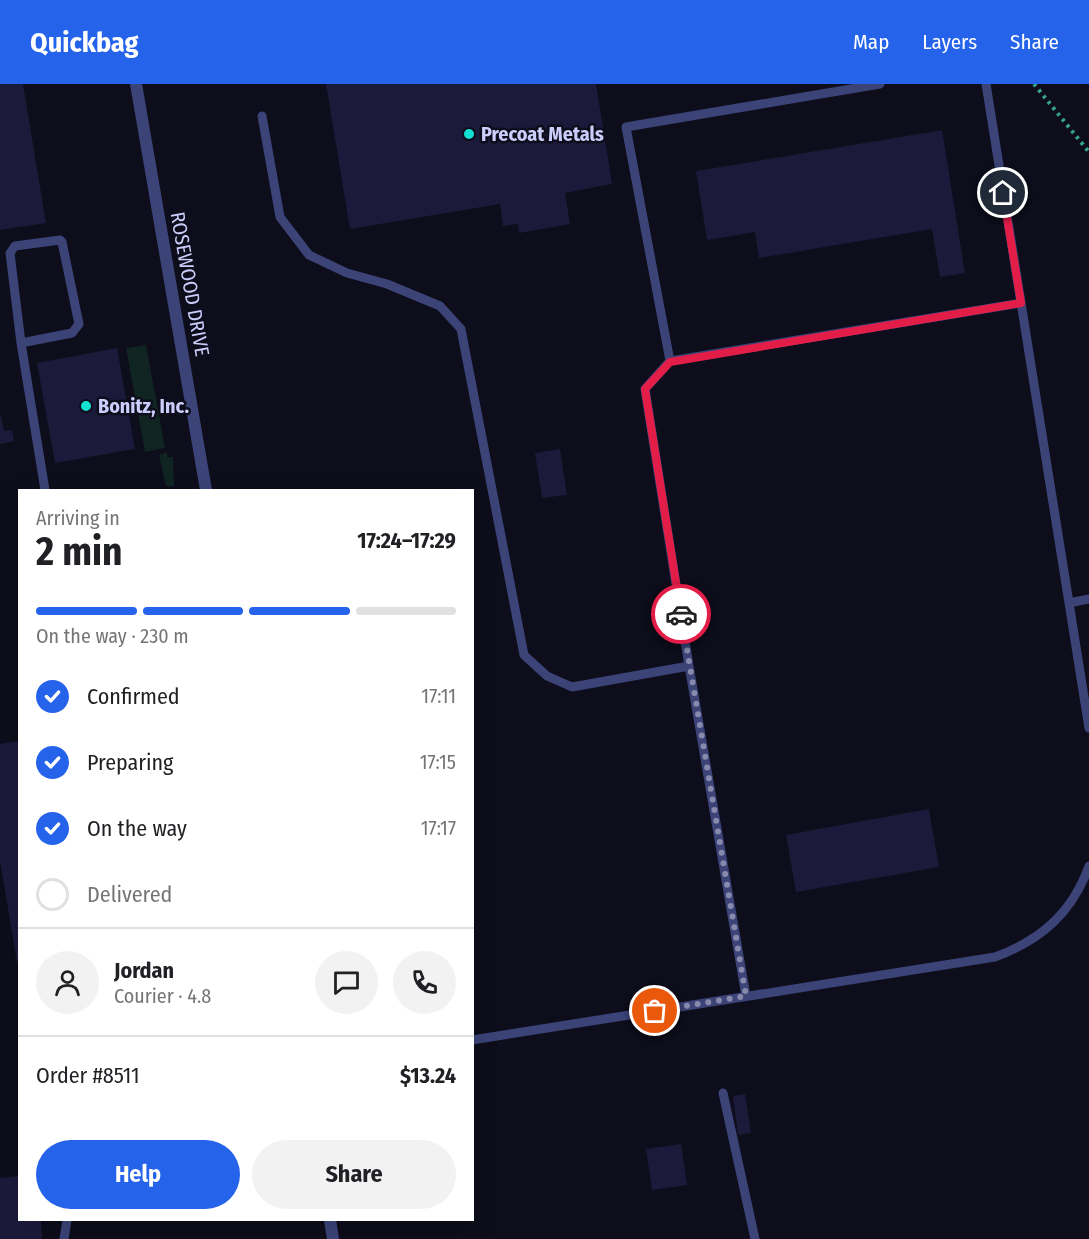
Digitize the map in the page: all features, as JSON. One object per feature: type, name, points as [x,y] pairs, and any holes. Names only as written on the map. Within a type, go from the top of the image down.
[{"type":"street","name":"ROSEWOOD DRIVE","points":[[136,84],[206,489]]},
{"type":"street","points":[[330,1221],[333,1239]]},
{"type":"lane","points":[[670,362],[626,127],[880,84]]},
{"type":"lane","points":[[986,84],[1089,728]]},
{"type":"lane","points":[[262,116],[280,217],[309,255],[347,273],[387,284],[440,306],[461,328],[524,655],[547,676],[572,687],[689,666]]},
{"type":"lane","points":[[21,343],[72,333],[77,329],[74,300],[60,240],[15,246],[12,249],[21,343],[45,489]]},
{"type":"lane","points":[[746,996],[689,666],[645,389],[670,362],[1021,303]]},
{"type":"lane","points":[[1069,603],[1089,599]]},
{"type":"lane","points":[[474,1040],[995,957],[1024,946],[1051,926],[1071,903],[1089,866]]},
{"type":"lane","points":[[723,1094],[754,1239]]},
{"type":"lane","points":[[64,1239],[67,1221]]},
{"type":"path","points":[[1034,84],[1089,152]]},
{"type":"green space","points":[[146,345],[165,448],[145,452],[126,348]]},
{"type":"green space","points":[[167,452],[167,457],[173,457],[174,486],[166,486],[159,455]]},
{"type":"building","points":[[0,84],[23,84],[46,223],[0,230]]},
{"type":"building","name":"Precoat Metals","points":[[326,84],[596,84],[612,184],[565,193],[570,224],[519,233],[518,224],[503,226],[500,204],[350,229]]},
{"type":"building","points":[[942,130],[965,273],[940,277],[932,229],[759,258],[755,232],[707,240],[696,171]]},
{"type":"building","name":"Bonitz, Inc.","points":[[117,348],[135,449],[55,463],[37,363]]},
{"type":"building","points":[[0,412],[4,431],[12,430],[14,441],[0,444]]},
{"type":"building","points":[[560,449],[567,495],[542,498],[535,453]]},
{"type":"building","points":[[18,741],[18,962],[0,861],[0,744]]},
{"type":"building","points":[[929,809],[939,867],[796,892],[786,835]]},
{"type":"building","points":[[745,1094],[751,1133],[738,1135],[733,1096]]},
{"type":"building","points":[[681,1144],[687,1185],[652,1190],[646,1149]]},
{"type":"building","points":[[18,1176],[18,1221],[41,1221],[42,1239],[0,1239],[0,1178]]},
{"type":"way so far","points":[[655,1011],[746,996],[681,614]]},
{"type":"place","name":"Precoat Metals","points":[[469,134]]},
{"type":"place","name":"Bonitz, Inc.","points":[[86,406]]},
{"type":"route","points":[[681,614],[645,389],[670,362],[1021,303],[1003,193]]}]
